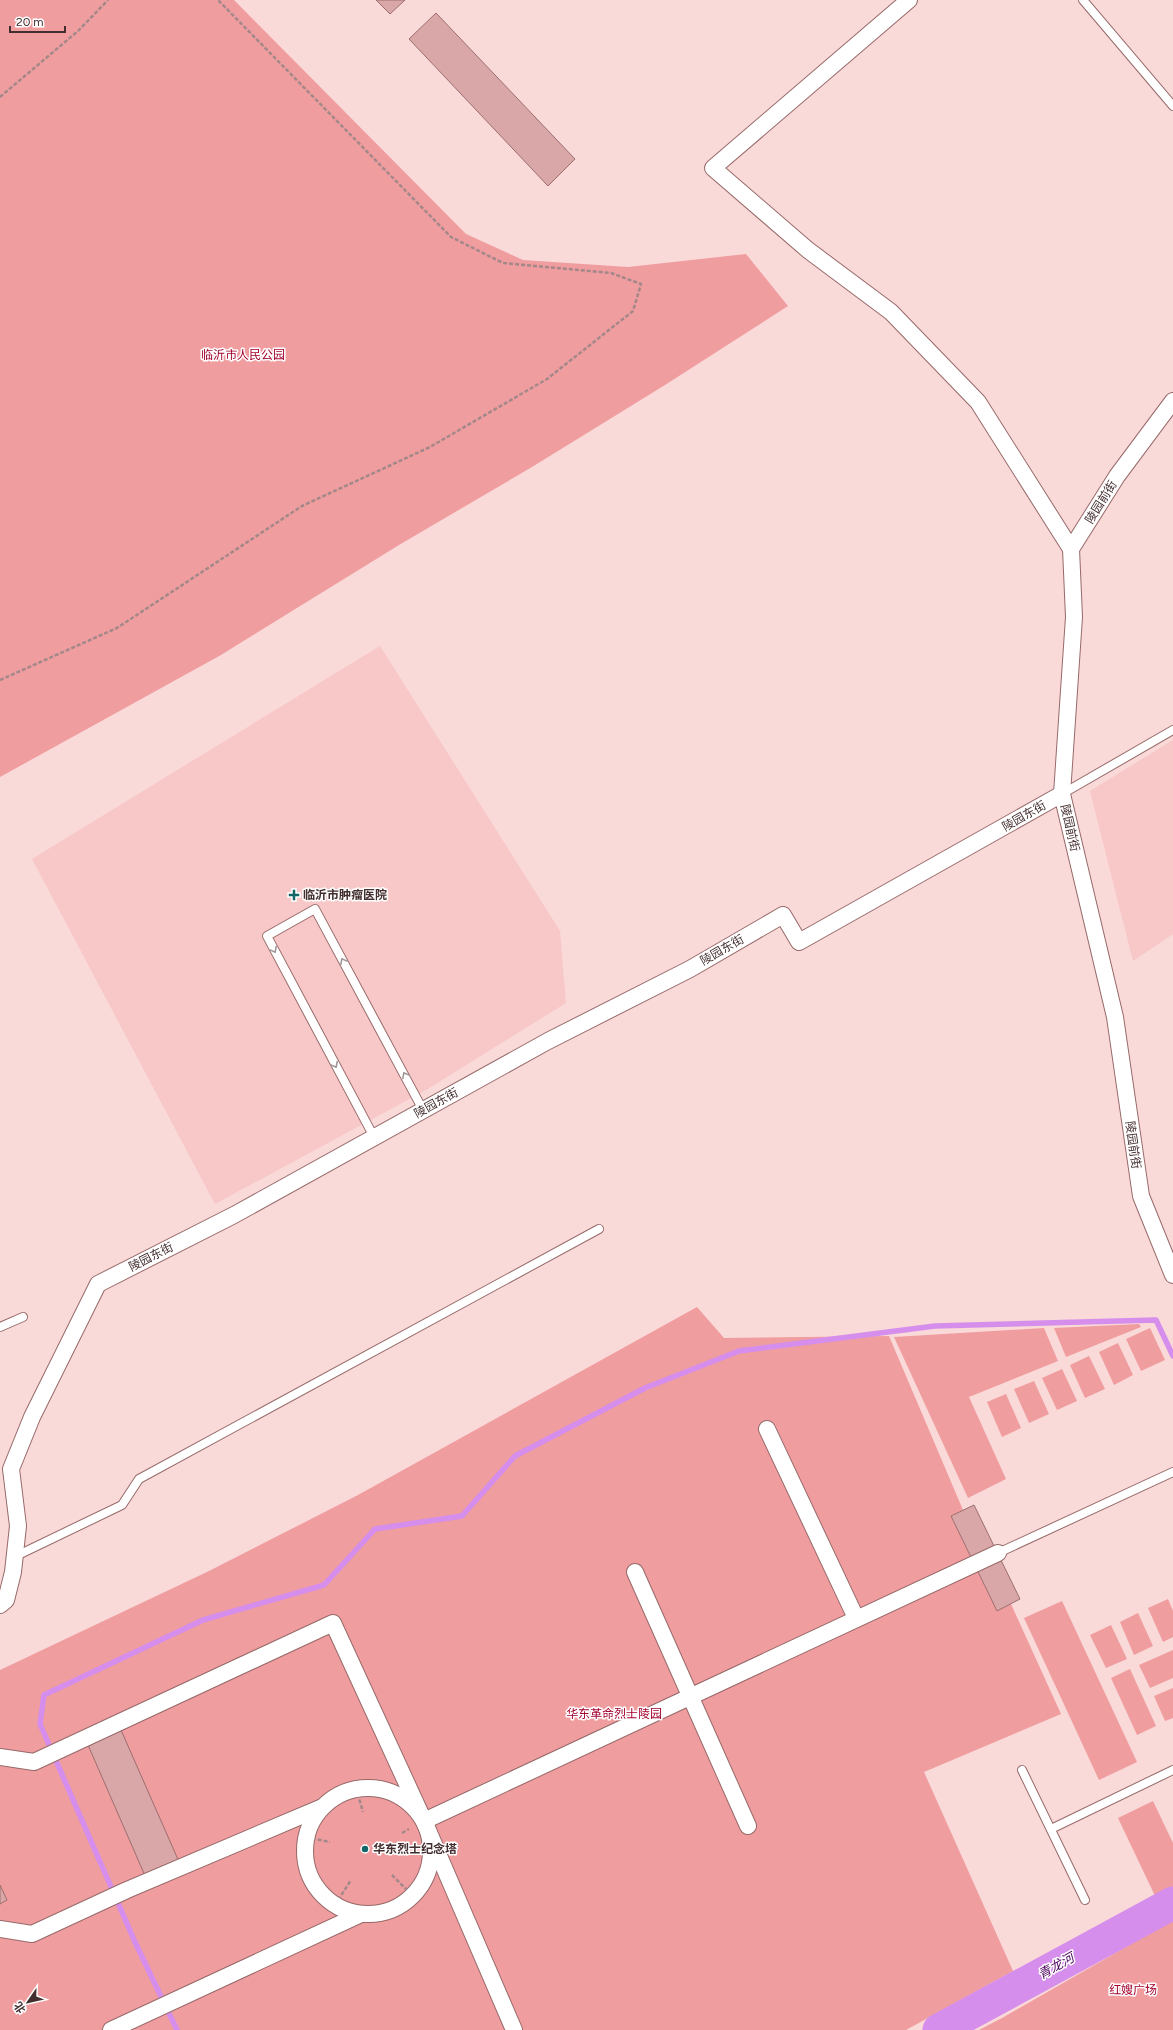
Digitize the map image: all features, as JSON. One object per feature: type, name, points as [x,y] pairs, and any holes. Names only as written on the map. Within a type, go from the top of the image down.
[{"type":"street","points":[[909,0],[713,168],[808,250],[891,312],[978,402],[1071,549]]},
{"type":"street","name":"陵园前街","points":[[1173,401],[1117,476],[1071,549],[1074,617],[1062,794],[1115,1017],[1141,1196],[1173,1275]]},
{"type":"street","name":"陵园东街","points":[[0,1604],[6,1600],[18,1526],[11,1469],[32,1417],[98,1284],[234,1215],[548,1041],[690,969],[784,915],[799,942],[1062,794]]},
{"type":"street","points":[[767,1429],[856,1618]]},
{"type":"street","points":[[424,1822],[856,1618],[998,1553]]},
{"type":"street","points":[[635,1572],[748,1826]]},
{"type":"street","points":[[0,1757],[34,1762],[333,1623],[424,1822],[514,2030]]},
{"type":"street","points":[[0,1929],[32,1934],[127,1890],[320,1808],[337,1795],[356,1788],[378,1788],[397,1795],[414,1808],[424,1822],[431,1843],[430,1862],[424,1880],[413,1896],[398,1907],[380,1913],[361,1914],[342,1909],[325,1898],[313,1882],[306,1864],[304,1844],[310,1825],[320,1808]]},
{"type":"street","points":[[111,2030],[175,1998],[361,1914]]},
{"type":"lane","points":[[1083,0],[1173,106]]},
{"type":"lane","points":[[1062,794],[1173,730]]},
{"type":"lane","points":[[374,1137],[267,936],[315,909],[423,1110]]},
{"type":"lane","points":[[14,1557],[122,1505],[139,1479],[599,1229]]},
{"type":"lane","points":[[0,1327],[23,1317]]},
{"type":"lane","points":[[998,1553],[1173,1472]]},
{"type":"lane","points":[[1022,1770],[1085,1900]]},
{"type":"lane","points":[[1051,1829],[1173,1770]]},
{"type":"path","points":[[0,97],[78,31],[108,0]]},
{"type":"path","points":[[0,680],[117,628],[302,506],[430,447],[547,379],[633,311],[641,284],[611,273],[503,263],[451,237],[218,0]]},
{"type":"path","points":[[356,1788],[363,1812]]},
{"type":"path","points":[[306,1837],[330,1842]]},
{"type":"path","points":[[392,1875],[413,1896]]},
{"type":"path","points":[[335,1905],[351,1880]]},
{"type":"shaded area","name":"临沂市肿瘤医院","points":[[380,646],[560,931],[566,1003],[426,1090],[215,1204],[32,859]]},
{"type":"shaded area","points":[[1173,740],[1173,934],[1133,961],[1090,791]]},
{"type":"green space","name":"临沂市人民公园","points":[[0,0],[234,0],[466,234],[523,260],[628,267],[746,254],[788,306],[665,385],[532,467],[399,545],[221,655],[0,777]]},
{"type":"green space","name":"华东革命烈士陵园","points":[[697,1307],[724,1338],[889,1336],[963,1510],[951,1516],[997,1610],[1011,1604],[1061,1714],[924,1772],[1013,1971],[906,2030],[0,2030],[0,1670],[209,1571],[358,1495]]},
{"type":"green space","points":[[1139,1324],[1141,1327],[1066,1357],[1054,1328]]},
{"type":"green space","points":[[1044,1328],[1058,1361],[969,1397],[1006,1479],[968,1498],[894,1337]]},
{"type":"green space","points":[[1150,1328],[1165,1360],[1141,1371],[1126,1339]]},
{"type":"green space","points":[[1118,1343],[1133,1375],[1114,1385],[1099,1352]]},
{"type":"green space","points":[[1089,1356],[1105,1389],[1085,1398],[1070,1365]]},
{"type":"green space","points":[[1062,1369],[1077,1401],[1057,1410],[1042,1378]]},
{"type":"green space","points":[[1034,1381],[1049,1414],[1029,1423],[1014,1389]]},
{"type":"green space","points":[[1006,1394],[1021,1428],[1002,1437],[987,1402]]},
{"type":"green space","points":[[1168,1599],[1173,1611],[1173,1637],[1163,1642],[1148,1608]]},
{"type":"green space","points":[[1062,1601],[1137,1762],[1099,1780],[1024,1618]]},
{"type":"green space","points":[[1138,1613],[1153,1646],[1134,1655],[1120,1622]]},
{"type":"green space","points":[[1111,1625],[1127,1659],[1106,1668],[1090,1635]]},
{"type":"green space","points":[[1173,1650],[1173,1678],[1150,1688],[1139,1665]]},
{"type":"green space","points":[[1130,1669],[1156,1726],[1137,1735],[1111,1678]]},
{"type":"green space","points":[[1173,1688],[1173,1718],[1165,1721],[1154,1696]]},
{"type":"green space","points":[[1153,1801],[1173,1843],[1173,1892],[1157,1900],[1118,1818]]},
{"type":"green space","name":"红嫂广场","points":[[1173,1920],[1173,2030],[979,2030],[1002,2018]]},
{"type":"building","points":[[376,0],[405,0],[390,14]]},
{"type":"building","points":[[436,13],[575,159],[548,186],[409,39]]},
{"type":"building","points":[[974,1505],[1020,1599],[997,1611],[951,1516]]},
{"type":"building","points":[[121,1730],[180,1864],[146,1878],[88,1745]]},
{"type":"building","points":[[0,1885],[7,1900],[0,1904]]},
{"type":"waterway","points":[[177,2030],[135,1942],[40,1724],[44,1695],[203,1620],[324,1585],[375,1529],[462,1516],[515,1456],[645,1388],[739,1351],[935,1326],[1156,1320],[1173,1356]]},
{"type":"waterway","name":"青龙河","points":[[939,2030],[1173,1903]]},
{"type":"place","name":"临沂市肿瘤医院","points":[[294,895]]},
{"type":"place","name":"华东烈士纪念塔","points":[[365,1849]]}]
